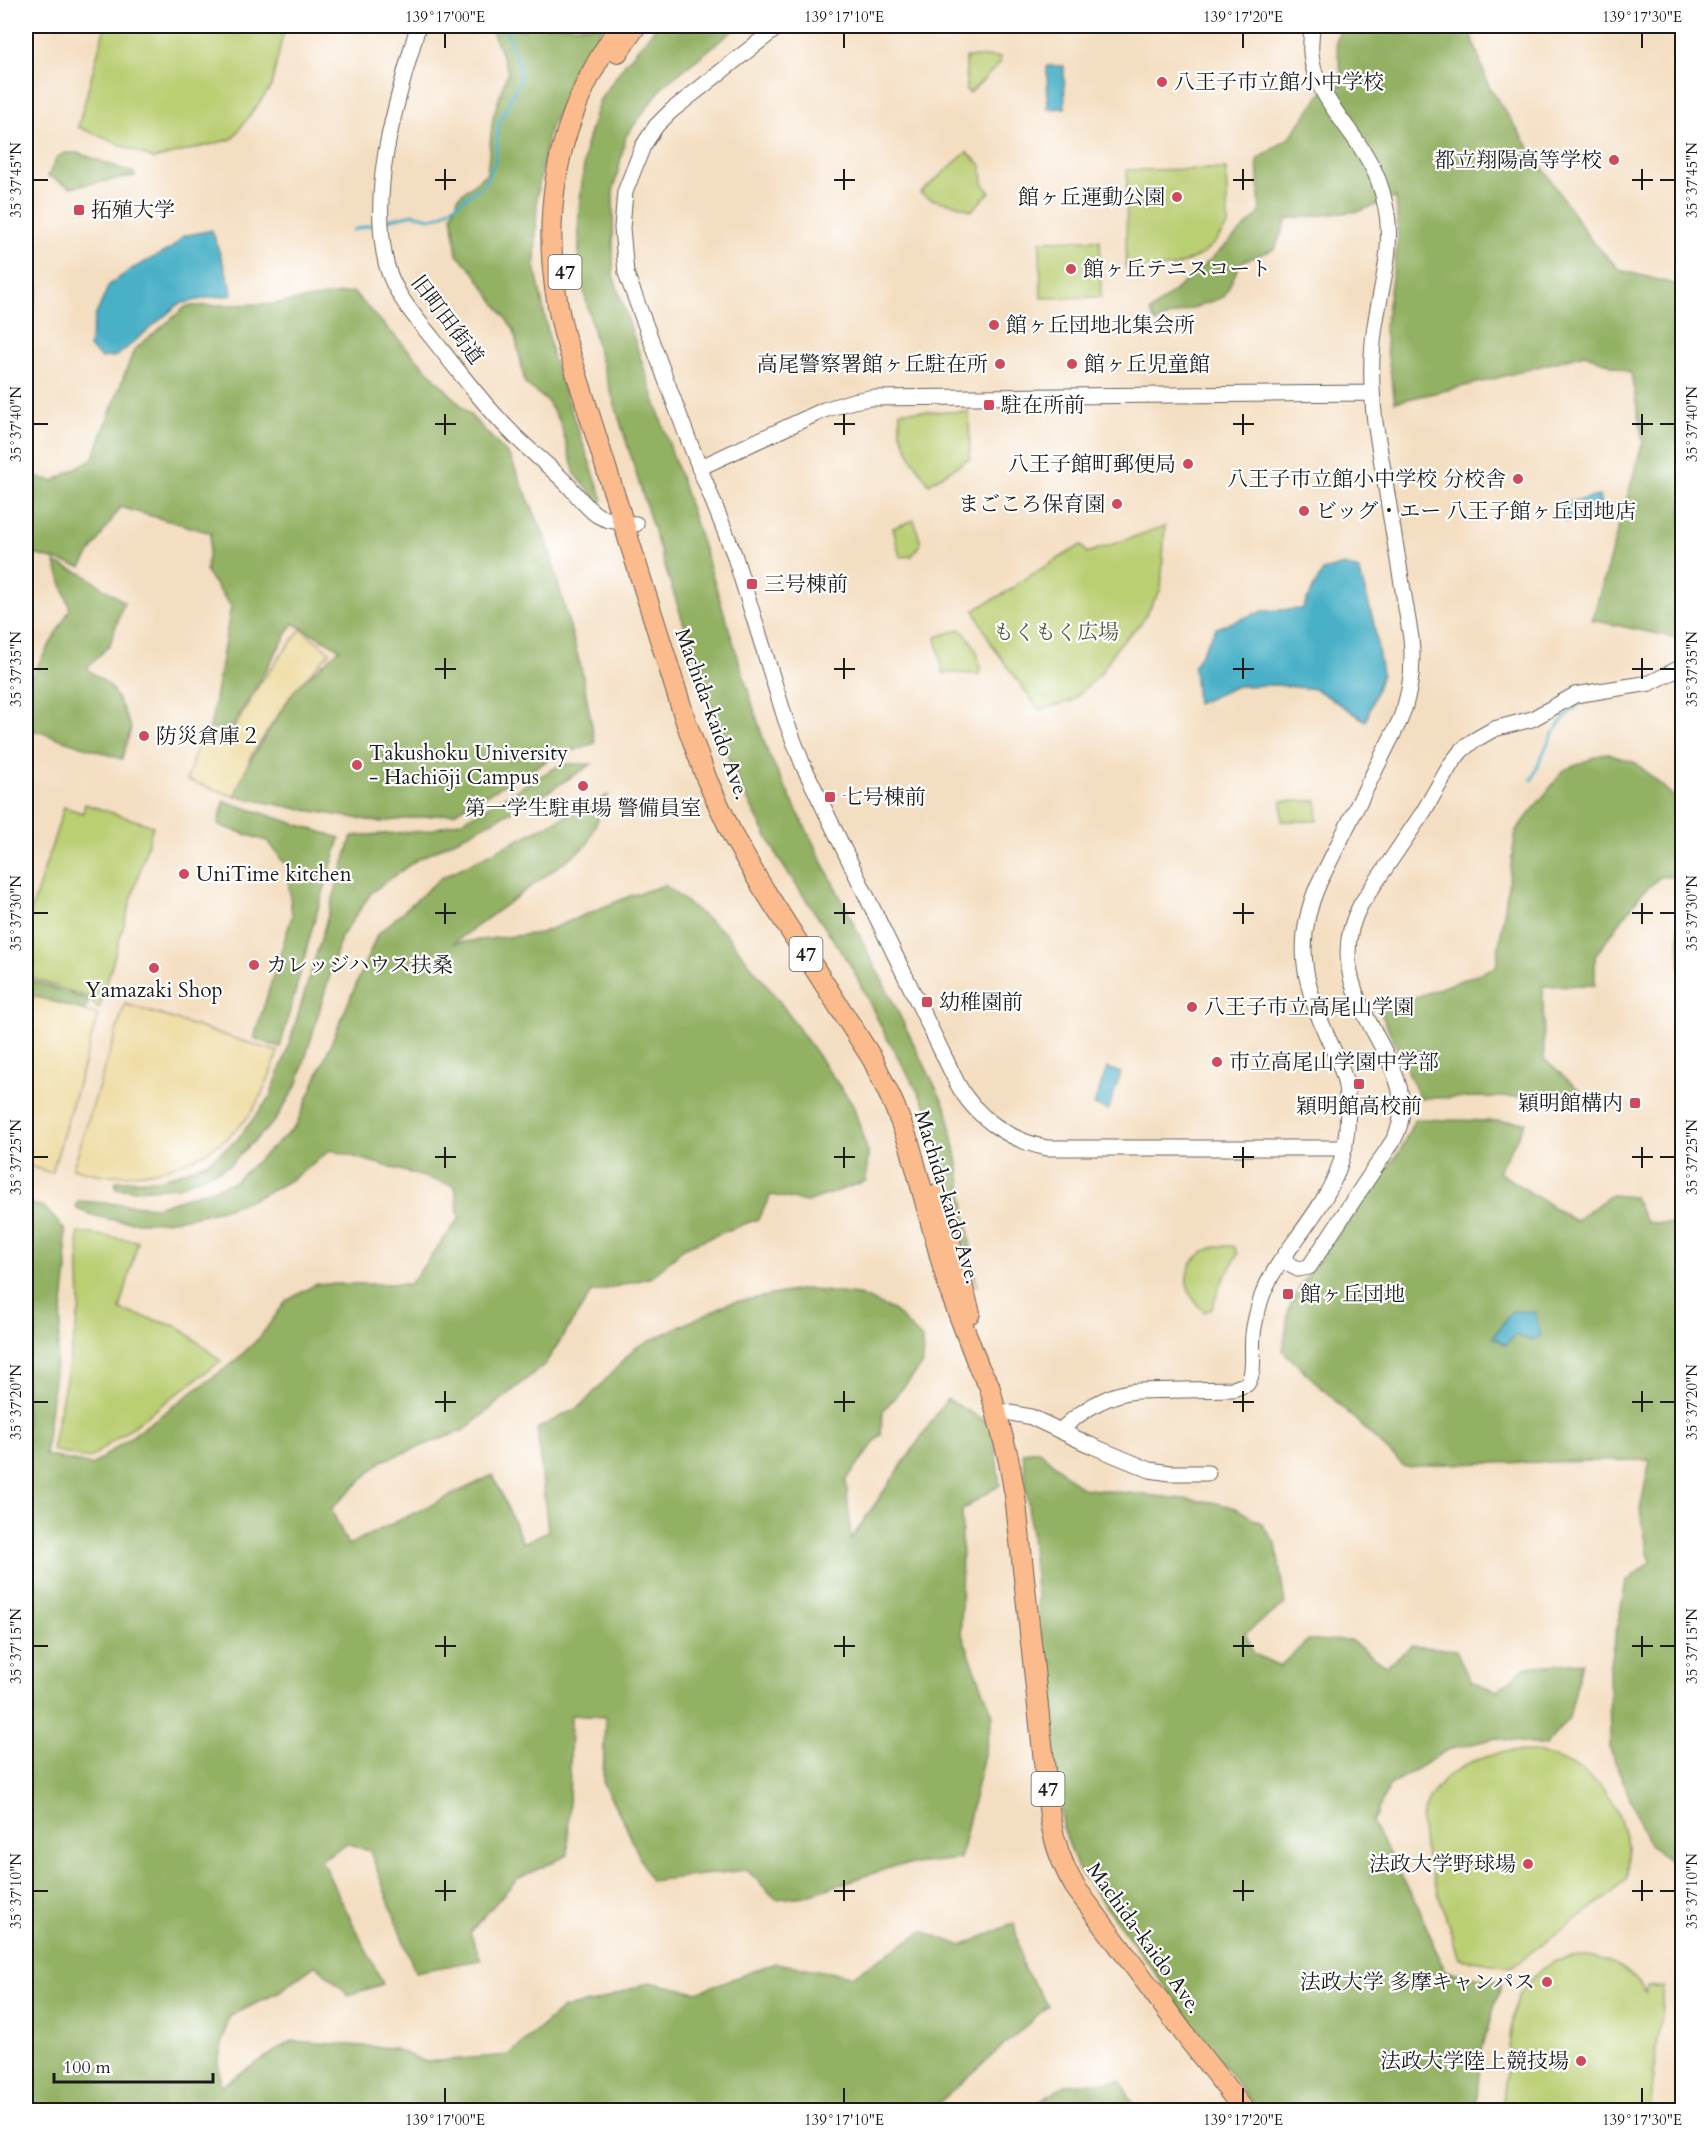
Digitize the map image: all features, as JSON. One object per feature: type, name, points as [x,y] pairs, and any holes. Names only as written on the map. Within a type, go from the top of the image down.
[{"type":"main road","name":"Machida-kaido Ave.","points":[[620,26],[587,79],[569,123],[553,192],[551,240],[554,288],[564,334],[630,523]]},
{"type":"main road","name":"Machida-kaido Ave.","points":[[636,26],[606,72],[585,115],[569,174],[563,230],[564,255],[573,318],[630,523],[698,756],[719,807],[839,994],[884,1081],[929,1191],[949,1289],[988,1385],[1008,1457],[1050,1817],[1059,1855],[1075,1887],[1244,2110]]},
{"type":"street","name":"旧町田街道","points":[[418,26],[387,146],[382,183],[382,238],[386,263],[401,297],[483,402],[519,441],[569,486],[590,510],[604,519],[630,523]]},
{"type":"street","points":[[779,26],[671,111],[656,126],[644,146],[625,192],[622,228],[626,273],[699,468],[734,554],[786,721],[806,771],[957,1083],[979,1112],[993,1124],[1017,1138],[1053,1149],[1345,1148]]},
{"type":"street","points":[[1061,1430],[1094,1404],[1120,1393],[1233,1389],[1245,1386],[1251,1376],[1252,1336],[1258,1309],[1272,1275],[1326,1198],[1339,1170],[1345,1148],[1348,1122],[1346,1084],[1310,993],[1304,960],[1305,931],[1309,909],[1319,883],[1400,720],[1408,696],[1413,663],[1372,393],[1373,340],[1388,254],[1387,212],[1381,187],[1369,160],[1333,108],[1319,82],[1310,54],[1312,26]]},
{"type":"street","points":[[699,468],[824,410],[853,400],[870,398],[1372,393]]},
{"type":"street","points":[[1281,1260],[1298,1269],[1309,1267],[1400,1127],[1403,1109],[1400,1088],[1353,987],[1347,965],[1348,941],[1354,918],[1361,904],[1424,811],[1451,764],[1461,751],[1480,736],[1501,727],[1532,719],[1575,695],[1650,683],[1683,667]]},
{"type":"street","points":[[996,1410],[1031,1417],[1150,1470],[1170,1473],[1208,1473]]},
{"type":"green space","points":[[105,26],[285,26],[271,87],[232,139],[154,159],[78,127]]},
{"type":"green space","points":[[490,26],[511,26],[523,31],[526,26],[603,26],[549,130],[537,196],[535,266],[553,359],[603,500],[598,501],[575,474],[560,422],[547,401],[525,383],[514,330],[473,271],[457,255],[452,214],[459,196],[487,173],[493,117],[508,71]]},
{"type":"green space","points":[[657,26],[739,26],[663,86],[626,136],[613,192],[613,275],[705,552],[767,751],[947,1110],[957,1158],[977,1287],[927,1108],[886,1036],[851,966],[780,861],[733,772],[667,573],[597,347],[579,270],[579,211],[586,146],[599,101],[625,64]]},
{"type":"green space","points":[[1341,26],[1468,26],[1489,87],[1590,239],[1620,270],[1682,286],[1682,639],[1592,620],[1643,442],[1631,373],[1585,354],[1482,382],[1395,402],[1384,331],[1398,239],[1396,197],[1360,211],[1287,219],[1275,249],[1241,262],[1224,297],[1156,323],[1150,312],[1260,213],[1257,160],[1290,137],[1323,91],[1343,84],[1336,42]]},
{"type":"green space","points":[[966,57],[1000,57],[1000,63],[970,93],[966,90]]},
{"type":"green space","points":[[967,152],[982,166],[983,183],[990,192],[971,211],[920,193]]},
{"type":"green space","points":[[65,153],[78,153],[134,173],[135,176],[71,187],[48,176],[57,157]]},
{"type":"green space","name":"館ヶ丘運動公園","points":[[1226,169],[1228,225],[1203,254],[1174,267],[1126,268],[1127,170]]},
{"type":"green space","name":"館ヶ丘テニスコート","points":[[1100,240],[1101,297],[1041,298],[1040,241]]},
{"type":"green space","points":[[26,282],[38,286],[26,344]]},
{"type":"green space","points":[[353,292],[510,457],[547,542],[582,672],[595,743],[554,757],[454,813],[380,822],[234,796],[249,762],[296,688],[340,649],[293,623],[232,728],[210,729],[231,606],[206,572],[211,533],[120,507],[81,567],[26,552],[26,475],[54,481],[93,458],[134,350],[187,306],[272,304]]},
{"type":"green space","points":[[900,411],[969,412],[970,458],[929,484],[912,459],[900,431]]},
{"type":"green space","points":[[914,520],[921,543],[912,556],[900,557],[893,528]]},
{"type":"green space","name":"もくもく広場","points":[[1165,526],[1161,589],[1141,623],[1117,647],[1100,674],[1072,701],[1039,710],[992,645],[974,610],[1081,545],[1087,553]]},
{"type":"green space","points":[[55,563],[83,574],[124,602],[110,644],[87,669],[110,686],[131,728],[122,759],[26,728],[26,686],[70,609]]},
{"type":"green space","points":[[960,629],[976,649],[980,674],[943,673],[936,637]]},
{"type":"green space","points":[[1605,753],[1636,763],[1679,801],[1682,801],[1682,875],[1660,877],[1641,894],[1595,956],[1595,985],[1543,986],[1544,1059],[1580,1091],[1578,1096],[1420,1098],[1380,1011],[1496,967],[1516,831],[1564,770]]},
{"type":"green space","points":[[562,764],[592,764],[541,796],[415,861],[371,893],[341,937],[298,1083],[275,1121],[228,1166],[178,1187],[134,1190],[115,1188],[116,1181],[160,1180],[206,1163],[237,1140],[270,1097],[288,1048],[352,836],[427,831],[462,821]]},
{"type":"green space","points":[[608,795],[587,845],[454,943],[541,933],[630,896],[665,885],[726,934],[779,1001],[853,1105],[868,1153],[866,1181],[807,1202],[771,1195],[758,1219],[685,1247],[652,1277],[591,1293],[545,1364],[464,1430],[382,1461],[331,1509],[348,1545],[493,1475],[523,1543],[548,1531],[537,1429],[581,1406],[635,1348],[729,1303],[804,1289],[859,1295],[893,1310],[922,1339],[923,1364],[883,1411],[881,1434],[846,1480],[851,1539],[947,1399],[992,1425],[1000,1485],[962,1510],[961,1632],[993,1715],[960,1859],[895,1866],[805,1896],[776,1899],[747,1870],[650,1881],[624,1822],[603,1784],[605,1717],[571,1715],[568,1855],[517,1879],[470,1932],[481,1960],[415,1972],[370,1851],[347,1843],[321,1860],[383,1984],[349,1995],[316,1965],[280,1991],[229,2017],[218,2061],[221,2086],[291,2041],[392,2048],[426,2062],[509,2055],[563,2008],[595,2002],[649,1982],[697,1992],[775,1963],[852,1976],[923,1931],[962,1946],[1014,1923],[1023,1967],[1048,2006],[931,2110],[26,2110],[26,1203],[44,1207],[65,1230],[67,1270],[45,1455],[92,1465],[234,1362],[260,1337],[286,1301],[316,1284],[410,1284],[459,1219],[455,1186],[331,1150],[301,1173],[259,1196],[208,1213],[181,1219],[154,1222],[127,1221],[101,1217],[77,1209],[76,1204],[80,1201],[156,1207],[234,1182],[296,1126],[377,935],[441,878]]},
{"type":"green space","points":[[224,801],[340,838],[313,925],[280,1048],[254,1038],[292,916],[287,867],[269,842],[218,825]]},
{"type":"green space","points":[[1282,801],[1317,801],[1317,821],[1282,821]]},
{"type":"green space","points":[[85,804],[153,826],[99,1009],[87,997],[26,976],[26,927],[64,807],[83,813]]},
{"type":"green space","points":[[1682,914],[1682,1020],[1678,915]]},
{"type":"green space","points":[[26,979],[89,1000],[85,1010],[26,994]]},
{"type":"green space","points":[[1415,1119],[1526,1122],[1498,1172],[1575,1221],[1611,1195],[1634,1197],[1646,1222],[1682,1225],[1682,1867],[1649,1845],[1610,1749],[1609,1667],[1626,1582],[1650,1562],[1640,1510],[1650,1460],[1405,1467],[1283,1351],[1289,1308],[1303,1282],[1400,1151]]},
{"type":"green space","points":[[78,1232],[138,1241],[120,1310],[179,1327],[221,1361],[89,1459],[52,1450],[80,1307]]},
{"type":"green space","points":[[1216,1246],[1234,1246],[1238,1254],[1219,1287],[1212,1309],[1205,1312],[1190,1292],[1187,1277],[1192,1262],[1203,1252]]},
{"type":"green space","points":[[1038,1450],[1081,1488],[1212,1502],[1236,1508],[1261,1523],[1276,1544],[1285,1604],[1245,1633],[1254,1654],[1280,1666],[1307,1641],[1350,1640],[1386,1666],[1412,1646],[1456,1650],[1470,1681],[1497,1691],[1526,1667],[1582,1662],[1569,1718],[1545,1746],[1496,1738],[1447,1750],[1390,1785],[1372,1823],[1418,1906],[1445,1971],[1502,1982],[1481,2050],[1476,2110],[1257,2110],[1078,1869],[1063,1828],[1023,1452]]},
{"type":"green space","name":"法政大学野球場","points":[[1535,1751],[1573,1765],[1600,1785],[1617,1810],[1628,1846],[1627,1879],[1614,1892],[1511,1967],[1459,1959],[1424,1848],[1421,1819],[1430,1797],[1447,1776],[1468,1763],[1501,1752]]},
{"type":"green space","name":"法政大学陸上競技場","points":[[1589,1956],[1622,1968],[1646,1992],[1647,1986],[1664,1988],[1650,2110],[1502,2110],[1513,2012],[1519,1995],[1539,1971],[1553,1962],[1571,1957]]},
{"type":"green space","points":[[1121,2081],[1136,2110],[1028,2110],[1067,2084]]},
{"type":"sand","points":[[301,629],[330,652],[293,692],[252,754],[234,796],[187,780],[204,729],[234,729],[261,682]]},
{"type":"sand","points":[[26,994],[98,1015],[52,1173],[26,1165]]},
{"type":"sand","points":[[125,1004],[278,1052],[265,1087],[252,1112],[217,1145],[200,1155],[164,1169],[125,1175],[97,1174],[73,1168]]},
{"type":"water","points":[[1047,66],[1064,66],[1065,108],[1048,109]]},
{"type":"water","points":[[212,230],[232,295],[179,304],[117,356],[101,358],[89,347],[95,317],[109,285],[132,269],[172,248],[183,236]]},
{"type":"water","points":[[1599,496],[1603,514],[1564,522],[1560,504]]},
{"type":"water","points":[[1344,565],[1359,570],[1373,619],[1382,674],[1366,721],[1316,689],[1276,685],[1237,686],[1197,704],[1194,666],[1216,628],[1263,611],[1302,609],[1323,571]]},
{"type":"water","points":[[1107,1068],[1121,1073],[1108,1110],[1094,1105]]},
{"type":"water","points":[[1512,1311],[1535,1312],[1541,1337],[1530,1340],[1515,1335],[1506,1345],[1493,1337]]},
{"type":"waterway","points":[[387,220],[413,214],[430,218],[440,216],[486,183],[495,161],[499,123],[522,75],[505,26]]},
{"type":"waterway","points":[[353,230],[375,224]]},
{"type":"waterway","points":[[1653,690],[1682,676]]},
{"type":"waterway","points":[[1532,780],[1559,724],[1576,707],[1587,700]]},
{"type":"place","name":"八王子市立館小中学校","points":[[1162,82]]},
{"type":"place","name":"都立翔陽高等学校","points":[[1614,160]]},
{"type":"place","name":"館ヶ丘運動公園","points":[[1177,197]]},
{"type":"place","name":"拓殖大学","points":[[79,210]]},
{"type":"place","name":"館ヶ丘テニスコート","points":[[1071,269]]},
{"type":"place","name":"館ヶ丘団地北集会所","points":[[994,325]]},
{"type":"place","name":"高尾警察署館ヶ丘駐在所","points":[[1000,364]]},
{"type":"place","name":"館ヶ丘児童館","points":[[1072,364]]},
{"type":"place","name":"駐在所前","points":[[989,405]]},
{"type":"place","name":"八王子館町郵便局","points":[[1188,464]]},
{"type":"place","name":"八王子市立館小中学校 分校舎","points":[[1518,479]]},
{"type":"place","name":"まごころ保育園","points":[[1117,504]]},
{"type":"place","name":"ビッグ・エー 八王子館ヶ丘団地店","points":[[1304,511]]},
{"type":"place","name":"三号棟前","points":[[752,584]]},
{"type":"place","name":"防災倉庫２","points":[[144,736]]},
{"type":"place","name":"Takushoku University - Hachiōji Campus","points":[[357,765]]},
{"type":"place","name":"第一学生駐車場 警備員室","points":[[583,786]]},
{"type":"place","name":"七号棟前","points":[[830,797]]},
{"type":"place","name":"UniTime kitchen","points":[[184,874]]},
{"type":"place","name":"カレッジハウス扶桑","points":[[254,965]]},
{"type":"place","name":"Yamazaki Shop","points":[[154,968]]},
{"type":"place","name":"幼稚園前","points":[[927,1002]]},
{"type":"place","name":"八王子市立高尾山学園","points":[[1192,1007]]},
{"type":"place","name":"市立高尾山学園中学部","points":[[1217,1062]]},
{"type":"place","name":"穎明館高校前","points":[[1359,1084]]},
{"type":"place","name":"穎明館構内","points":[[1635,1103]]},
{"type":"place","name":"館ヶ丘団地","points":[[1288,1294]]},
{"type":"place","name":"法政大学野球場","points":[[1528,1864]]},
{"type":"place","name":"法政大学 多摩キャンパス","points":[[1547,1982]]},
{"type":"place","name":"法政大学陸上競技場","points":[[1581,2061]]}]
